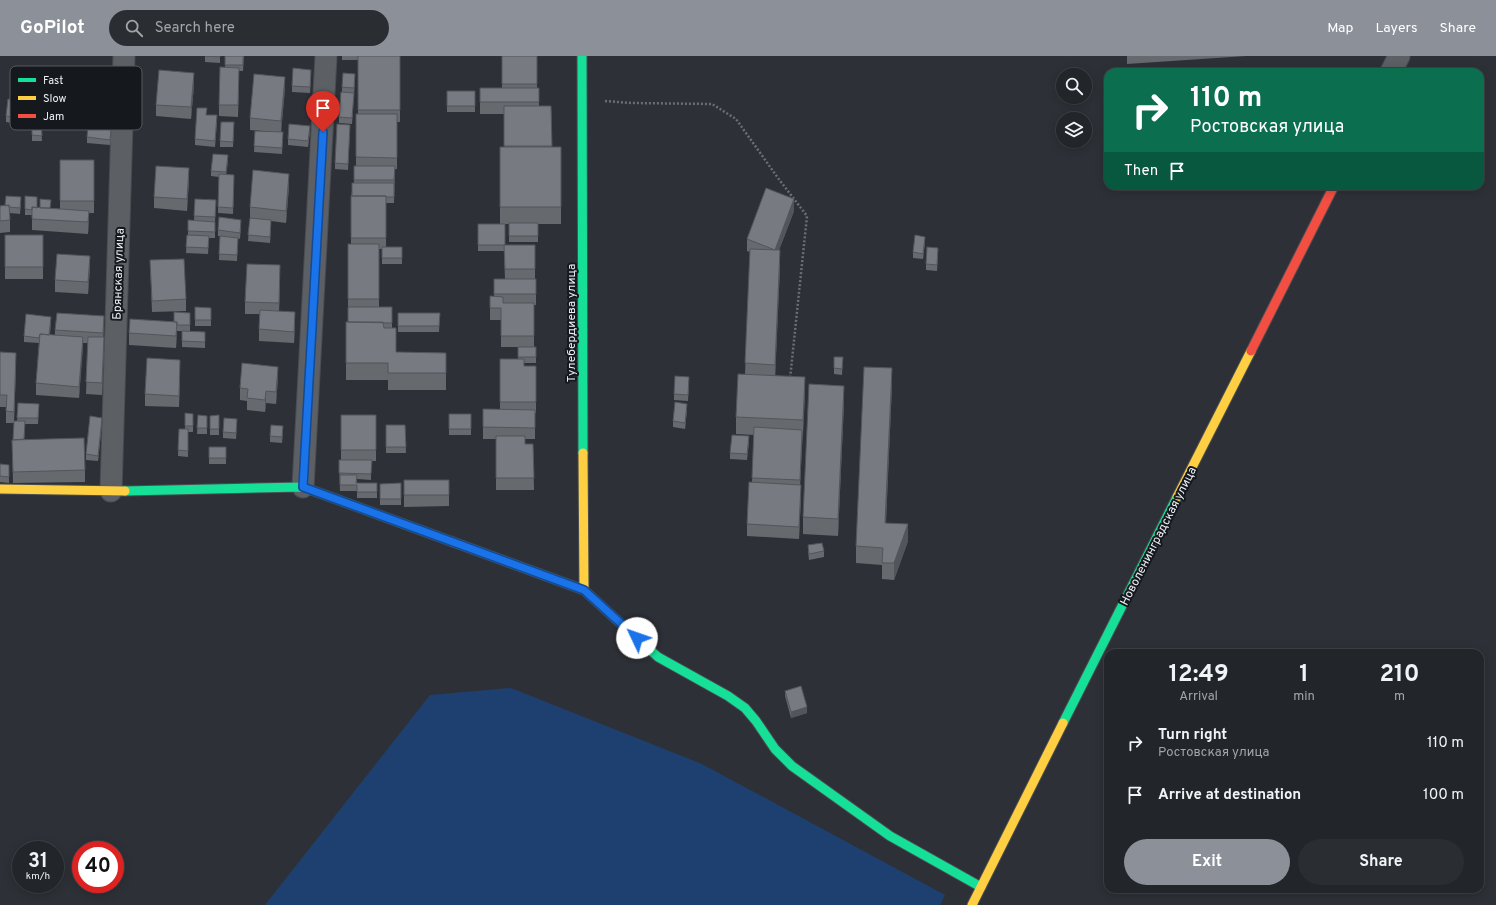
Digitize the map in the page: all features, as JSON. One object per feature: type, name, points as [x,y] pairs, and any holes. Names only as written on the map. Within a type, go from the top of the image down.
[{"type":"street","name":"Брянская улица","points":[[124,56],[124,66]]},
{"type":"street","points":[[303,487],[326,56]]},
{"type":"street","name":"Тулебердиева улица","points":[[582,56],[584,590]]},
{"type":"street","points":[[1393,68],[1399,56]]},
{"type":"street","name":"Брянская улица","points":[[111,492],[122,130]]},
{"type":"street","name":"Новоленинградская улица","points":[[972,905],[1332,190]]},
{"type":"street","points":[[0,489],[111,492],[303,487],[584,590],[658,657],[728,696],[745,708],[756,721],[775,749],[792,766],[890,836],[981,887]]},
{"type":"path","points":[[582,98],[632,103],[712,104],[736,119],[807,216],[790,379]]},
{"type":"shaded area","points":[[511,688],[702,764],[945,895],[940,905],[265,905],[430,695]]},
{"type":"building","points":[[225,56],[243,56],[243,65],[225,65]]},
{"type":"building","points":[[358,56],[400,56],[400,110],[358,110]]},
{"type":"building","points":[[502,56],[537,56],[537,84],[502,84]]},
{"type":"building","points":[[220,67],[239,68],[238,105],[219,105]]},
{"type":"building","points":[[293,68],[311,70],[310,87],[292,86]]},
{"type":"building","points":[[159,70],[194,73],[191,107],[156,105]]},
{"type":"building","points":[[343,73],[355,74],[354,88],[342,87]]},
{"type":"building","points":[[254,74],[285,77],[281,121],[250,118]]},
{"type":"building","points":[[480,88],[539,88],[539,102],[480,102]]},
{"type":"building","points":[[447,91],[475,91],[475,106],[447,106]]},
{"type":"building","points":[[341,92],[354,93],[352,118],[339,117]]},
{"type":"building","points":[[8,99],[10,99],[10,117],[6,116]]},
{"type":"building","points":[[504,106],[551,106],[552,146],[504,146]]},
{"type":"building","points":[[197,108],[207,108],[206,115],[217,115],[215,141],[195,139]]},
{"type":"building","points":[[356,114],[397,114],[397,158],[356,157]]},
{"type":"building","points":[[221,122],[234,122],[233,142],[220,141]]},
{"type":"building","points":[[289,124],[310,126],[308,141],[288,139]]},
{"type":"building","points":[[337,124],[350,125],[348,164],[335,163]]},
{"type":"building","points":[[32,130],[42,130],[42,136],[32,135]]},
{"type":"building","points":[[88,130],[111,130],[110,140],[87,137]]},
{"type":"building","points":[[255,131],[283,132],[282,148],[254,146]]},
{"type":"building","points":[[500,147],[561,147],[561,207],[500,207]]},
{"type":"building","points":[[213,154],[228,155],[226,172],[211,171]]},
{"type":"building","points":[[60,160],[94,160],[94,201],[60,201]]},
{"type":"building","points":[[156,166],[189,168],[187,199],[154,197]]},
{"type":"building","points":[[354,166],[395,166],[394,180],[354,180]]},
{"type":"building","points":[[253,170],[289,174],[286,211],[250,207]]},
{"type":"building","points":[[219,174],[234,175],[233,208],[218,207]]},
{"type":"building","points":[[352,183],[394,183],[394,197],[352,196]]},
{"type":"building","points":[[766,188],[794,199],[775,250],[747,239]]},
{"type":"building","points":[[6,196],[21,197],[20,208],[9,207],[9,205],[5,206]]},
{"type":"building","points":[[25,196],[37,197],[37,208],[32,207],[32,210],[25,209]]},
{"type":"building","points":[[351,196],[386,196],[386,238],[351,238]]},
{"type":"building","points":[[40,199],[51,200],[50,208],[40,208]]},
{"type":"building","points":[[195,199],[216,200],[215,217],[194,216]]},
{"type":"building","points":[[9,205],[10,220],[0,221],[0,206]]},
{"type":"building","points":[[32,207],[89,211],[88,222],[32,219]]},
{"type":"building","points":[[219,217],[241,220],[240,233],[218,230]]},
{"type":"building","points":[[250,218],[271,220],[270,237],[248,235]]},
{"type":"building","points":[[188,220],[215,222],[215,232],[188,231]]},
{"type":"building","points":[[509,223],[538,223],[538,236],[509,236]]},
{"type":"building","points":[[478,224],[505,224],[505,245],[478,245]]},
{"type":"building","points":[[5,235],[43,235],[43,267],[5,267]]},
{"type":"building","points":[[187,235],[209,236],[208,248],[186,247]]},
{"type":"building","points":[[915,235],[925,237],[923,254],[913,252]]},
{"type":"building","points":[[220,236],[238,238],[237,255],[219,254]]},
{"type":"building","points":[[348,244],[379,244],[379,299],[348,299]]},
{"type":"building","points":[[504,245],[535,245],[535,269],[505,269]]},
{"type":"building","points":[[382,247],[402,247],[402,258],[382,258]]},
{"type":"building","points":[[927,247],[938,248],[937,265],[926,264]]},
{"type":"building","points":[[750,249],[780,250],[775,365],[745,363]]},
{"type":"building","points":[[57,254],[90,256],[88,282],[55,280]]},
{"type":"building","points":[[184,259],[186,299],[152,301],[150,260]]},
{"type":"building","points":[[247,264],[280,265],[279,303],[245,302]]},
{"type":"building","points":[[494,279],[536,279],[536,294],[494,294]]},
{"type":"building","points":[[490,296],[503,297],[503,303],[534,303],[534,336],[501,336],[501,308],[490,308]]},
{"type":"building","points":[[195,307],[211,308],[211,320],[195,320]]},
{"type":"building","points":[[348,307],[392,307],[392,323],[348,322]]},
{"type":"building","points":[[260,310],[295,312],[294,332],[259,329]]},
{"type":"building","points":[[174,312],[190,313],[190,325],[177,325],[177,322],[174,322]]},
{"type":"building","points":[[57,313],[104,316],[103,333],[55,330]]},
{"type":"building","points":[[398,313],[440,313],[439,326],[398,326]]},
{"type":"building","points":[[26,314],[51,317],[49,335],[40,334],[39,338],[24,336]]},
{"type":"building","points":[[130,319],[177,322],[176,336],[129,333]]},
{"type":"building","points":[[346,322],[383,322],[384,328],[396,328],[396,352],[446,353],[446,373],[388,373],[388,363],[346,363]]},
{"type":"building","points":[[182,331],[205,332],[205,342],[182,341]]},
{"type":"building","points":[[40,334],[83,337],[79,387],[36,383]]},
{"type":"building","points":[[88,337],[104,337],[102,383],[86,382]]},
{"type":"building","points":[[518,347],[536,347],[536,357],[518,357]]},
{"type":"building","points":[[0,352],[16,353],[14,412],[6,411],[7,395],[0,395]]},
{"type":"building","points":[[834,357],[843,357],[842,369],[834,368]]},
{"type":"building","points":[[147,358],[180,360],[179,396],[145,394]]},
{"type":"building","points":[[500,359],[524,359],[524,366],[536,366],[536,402],[500,402]]},
{"type":"building","points":[[242,363],[278,367],[276,392],[266,391],[265,400],[247,398],[248,389],[240,388]]},
{"type":"building","points":[[864,367],[892,368],[885,523],[908,524],[894,563],[882,563],[883,548],[856,546]]},
{"type":"building","points":[[738,374],[805,377],[803,420],[736,417]]},
{"type":"building","points":[[675,376],[689,377],[688,395],[674,394]]},
{"type":"building","points":[[809,384],[844,386],[838,519],[803,517]]},
{"type":"building","points":[[675,402],[687,404],[685,423],[673,421]]},
{"type":"building","points":[[18,403],[39,404],[38,418],[17,418]]},
{"type":"building","points":[[483,409],[535,410],[535,428],[483,427]]},
{"type":"building","points":[[185,413],[193,414],[193,426],[185,426]]},
{"type":"building","points":[[449,414],[471,414],[471,429],[449,429]]},
{"type":"building","points":[[198,415],[207,416],[207,428],[197,428]]},
{"type":"building","points":[[219,415],[219,429],[210,429],[210,416]]},
{"type":"building","points":[[341,415],[376,415],[376,450],[341,450]]},
{"type":"building","points":[[90,416],[102,418],[98,456],[86,454]]},
{"type":"building","points":[[224,418],[237,419],[236,433],[223,432]]},
{"type":"building","points":[[14,421],[25,421],[24,439],[13,440]]},
{"type":"building","points":[[271,425],[283,426],[282,437],[270,436]]},
{"type":"building","points":[[386,425],[405,425],[406,447],[386,447]]},
{"type":"building","points":[[754,427],[802,430],[800,480],[752,478]]},
{"type":"building","points":[[179,429],[188,429],[188,451],[178,450]]},
{"type":"building","points":[[732,435],[749,436],[747,454],[730,453]]},
{"type":"building","points":[[496,436],[525,436],[525,444],[533,444],[534,478],[496,478]]},
{"type":"building","points":[[84,438],[85,470],[13,472],[12,440]]},
{"type":"building","points":[[209,447],[226,447],[226,458],[209,458]]},
{"type":"building","points":[[339,460],[372,460],[371,474],[339,473]]},
{"type":"building","points":[[0,464],[9,465],[9,477],[0,476]]},
{"type":"building","points":[[340,475],[357,475],[356,483],[377,483],[377,492],[357,492],[357,485],[340,485]]},
{"type":"building","points":[[404,480],[449,480],[449,495],[404,495]]},
{"type":"building","points":[[749,482],[801,485],[799,527],[747,524]]},
{"type":"building","points":[[401,483],[401,499],[380,499],[380,484]]},
{"type":"building","points":[[822,543],[824,551],[809,554],[808,545]]},
{"type":"building","points":[[801,686],[807,707],[791,712],[785,691]]},
{"type":"traffic: fast","points":[[582,56],[583,453]]},
{"type":"traffic: fast","points":[[125,491],[303,487],[453,542]]},
{"type":"traffic: fast","points":[[1063,723],[1177,497]]},
{"type":"traffic: fast","points":[[630,632],[658,657],[728,696],[745,708],[756,721],[775,749],[792,766],[890,836],[981,887]]},
{"type":"traffic: slow","points":[[1177,497],[1251,351]]},
{"type":"traffic: slow","points":[[583,453],[584,590]]},
{"type":"traffic: slow","points":[[0,489],[125,491]]},
{"type":"traffic: slow","points":[[453,542],[584,590],[630,632]]},
{"type":"traffic: slow","points":[[972,905],[1063,723]]},
{"type":"traffic: jam","points":[[1251,351],[1332,190]]},
{"type":"route","points":[[323,132],[303,487],[584,590],[637,638]]}]
